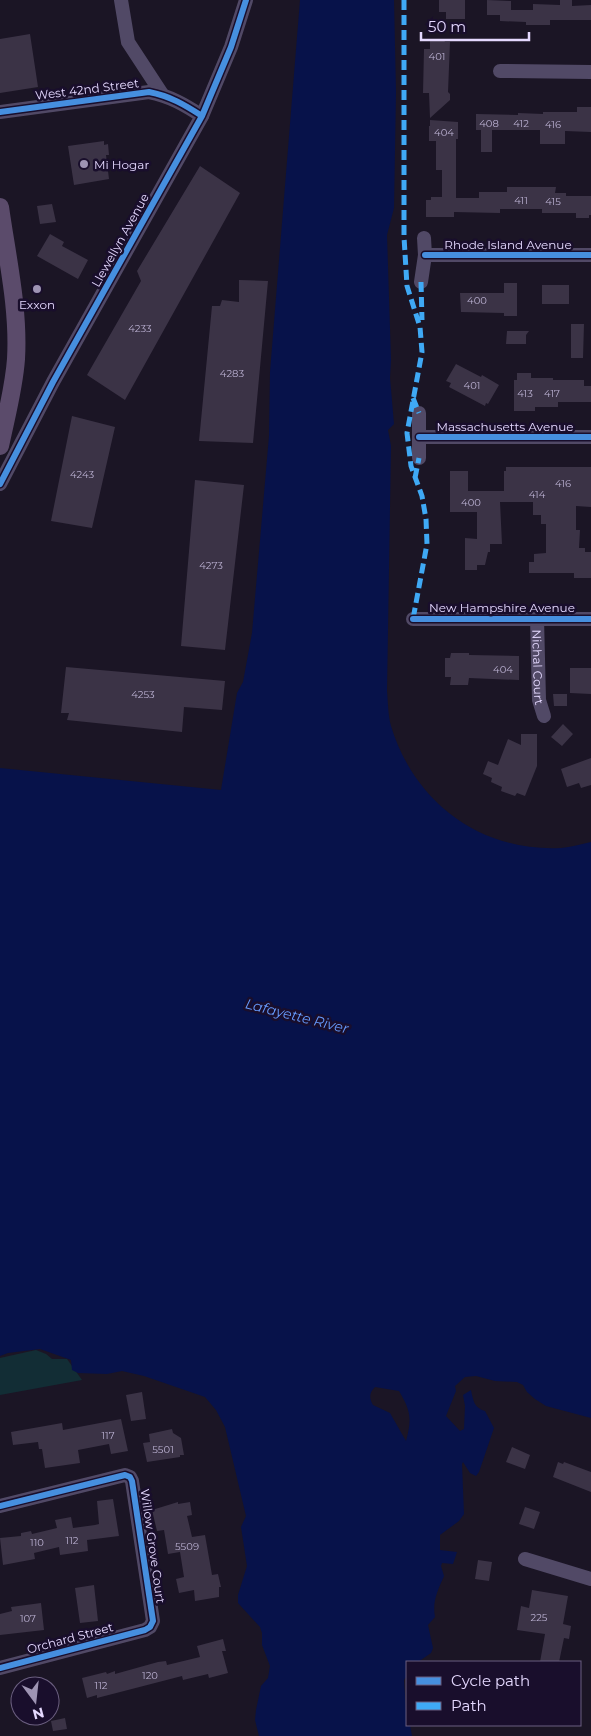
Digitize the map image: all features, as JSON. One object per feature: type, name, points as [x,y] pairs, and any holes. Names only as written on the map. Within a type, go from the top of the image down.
[{"type":"main road","points":[[0,207],[12,293],[16,359],[0,446]]},
{"type":"street","points":[[122,0],[128,42],[162,94]]},
{"type":"street","name":"Llewellyn Avenue","points":[[0,484],[53,382],[202,116],[231,47],[246,0]]},
{"type":"street","points":[[500,71],[591,72]]},
{"type":"street","name":"West 42nd Street","points":[[0,112],[149,92],[162,94],[178,101],[202,116]]},
{"type":"street","points":[[421,282],[425,255],[424,238]]},
{"type":"street","name":"Rhode Island Avenue","points":[[425,255],[591,255]]},
{"type":"street","name":"Massachusetts Avenue","points":[[419,413],[419,458]]},
{"type":"street","name":"Massachusetts Avenue","points":[[419,437],[591,437]]},
{"type":"street","name":"Nichal Court","points":[[537,618],[539,700],[544,716]]},
{"type":"street","name":"New Hampshire Avenue","points":[[413,619],[591,619]]},
{"type":"street","name":"Willow Grove Court","points":[[0,1506],[125,1476],[130,1478],[144,1556],[152,1621],[150,1627],[145,1630]]},
{"type":"street","points":[[525,1559],[591,1580]]},
{"type":"street","name":"Orchard Street","points":[[0,1668],[145,1630]]},
{"type":"shaded area","points":[[36,1350],[52,1359],[67,1359],[82,1380],[0,1395],[0,1358]]},
{"type":"water","name":"Lafayette River","points":[[300,0],[394,0],[396,92],[394,208],[387,235],[390,378],[394,424],[388,430],[391,446],[387,691],[390,722],[402,753],[416,778],[434,799],[454,817],[478,831],[504,841],[531,847],[561,848],[591,842],[591,1418],[546,1406],[535,1399],[527,1392],[523,1385],[517,1382],[495,1381],[476,1376],[465,1377],[455,1386],[456,1391],[446,1416],[460,1431],[464,1429],[465,1406],[463,1395],[471,1390],[472,1397],[478,1408],[485,1411],[494,1428],[476,1476],[470,1473],[463,1462],[464,1514],[459,1521],[440,1535],[440,1550],[457,1552],[453,1564],[442,1563],[441,1566],[444,1576],[435,1601],[435,1617],[428,1625],[433,1648],[431,1653],[419,1661],[406,1661],[406,1677],[404,1680],[406,1726],[410,1726],[412,1736],[259,1736],[255,1720],[256,1710],[261,1686],[268,1678],[270,1666],[262,1645],[260,1627],[238,1603],[238,1595],[247,1566],[241,1527],[246,1516],[225,1427],[216,1410],[205,1397],[144,1376],[122,1371],[107,1374],[78,1373],[72,1370],[71,1360],[40,1349],[8,1353],[0,1356],[0,768],[221,790],[237,693],[243,682],[252,633],[269,436],[270,372]],"holes":[[[375,1387],[399,1391],[406,1404],[410,1421],[406,1441],[390,1413],[373,1405],[370,1398],[371,1393]]]},
{"type":"building","points":[[439,0],[465,0],[465,19],[446,19],[446,12],[439,12]]},
{"type":"building","points":[[487,0],[511,1],[511,10],[533,10],[533,4],[560,5],[560,0],[572,0],[572,6],[591,5],[591,20],[550,20],[550,25],[526,25],[526,22],[500,21],[500,15],[487,15]]},
{"type":"building","points":[[30,34],[38,87],[0,93],[0,39]]},
{"type":"building","points":[[430,40],[450,42],[448,92],[450,100],[430,118],[429,93],[423,93],[424,49],[430,49]]},
{"type":"building","points":[[577,107],[591,107],[591,132],[565,131],[565,144],[540,144],[540,130],[492,130],[492,152],[481,152],[481,130],[476,130],[476,114],[518,115],[518,113],[577,112]]},
{"type":"building","points":[[430,120],[458,122],[458,139],[456,139],[456,198],[479,198],[479,192],[507,192],[507,187],[556,187],[555,193],[566,193],[566,196],[591,196],[591,215],[589,215],[589,218],[576,218],[576,213],[542,213],[542,209],[500,209],[500,213],[454,212],[454,217],[426,217],[426,200],[431,200],[431,197],[442,197],[442,170],[436,170],[436,141],[429,141]]},
{"type":"building","points":[[104,141],[104,145],[108,144],[109,155],[106,155],[109,179],[74,185],[68,146]]},
{"type":"building","points":[[200,166],[240,193],[125,400],[87,375],[141,281],[137,271]]},
{"type":"building","points":[[52,204],[56,222],[40,224],[37,206]]},
{"type":"building","points":[[50,234],[64,242],[62,246],[88,260],[78,279],[37,256]]},
{"type":"building","points":[[239,280],[268,281],[253,443],[199,441],[212,306],[220,306],[222,300],[239,302]]},
{"type":"building","points":[[504,283],[517,283],[517,316],[504,316],[504,313],[461,312],[460,293],[504,293]]},
{"type":"building","points":[[542,285],[569,285],[569,304],[542,304]]},
{"type":"building","points":[[571,324],[584,324],[583,358],[571,358]]},
{"type":"building","points":[[507,331],[529,331],[526,335],[526,344],[506,344]]},
{"type":"building","points":[[456,364],[481,377],[482,375],[499,385],[488,404],[486,403],[485,406],[449,387],[451,383],[446,381]]},
{"type":"building","points":[[517,373],[531,373],[531,378],[584,380],[584,386],[591,386],[591,402],[558,402],[558,407],[535,407],[535,411],[514,411],[514,380],[517,380]]},
{"type":"building","points":[[72,416],[115,427],[92,528],[51,521]]},
{"type":"building","points":[[506,467],[591,467],[591,507],[576,506],[576,530],[580,530],[579,548],[585,548],[585,552],[591,552],[591,578],[574,578],[574,573],[529,573],[529,562],[534,562],[534,554],[546,553],[546,524],[541,524],[541,515],[533,515],[533,502],[500,502],[502,544],[490,544],[490,552],[488,552],[485,565],[477,565],[477,570],[465,570],[465,538],[477,539],[477,512],[450,512],[450,471],[468,471],[468,491],[504,491],[504,471],[506,471]]},
{"type":"building","points":[[195,480],[244,485],[225,650],[181,646]]},
{"type":"building","points":[[451,653],[519,656],[519,680],[469,678],[468,685],[450,685],[451,677],[445,677],[445,658],[450,658]]},
{"type":"building","points":[[66,667],[225,681],[222,710],[184,707],[182,732],[67,720],[69,713],[61,713]]},
{"type":"building","points":[[570,668],[591,668],[591,694],[570,693]]},
{"type":"building","points":[[553,694],[567,694],[567,706],[554,706]]},
{"type":"building","points":[[563,724],[573,734],[562,746],[551,737]]},
{"type":"building","points":[[521,734],[537,734],[537,766],[525,796],[517,793],[515,796],[501,791],[502,787],[491,782],[492,778],[483,774],[488,761],[498,765],[508,739],[521,745]]},
{"type":"building","points":[[591,758],[591,785],[581,788],[579,783],[567,787],[561,769]]},
{"type":"building","points":[[142,1392],[146,1419],[131,1421],[126,1395]]},
{"type":"building","points":[[121,1419],[128,1451],[111,1454],[109,1444],[78,1450],[80,1463],[45,1468],[42,1449],[39,1449],[38,1442],[13,1445],[11,1432],[62,1423],[63,1430]]},
{"type":"building","points":[[172,1429],[173,1433],[181,1438],[184,1455],[147,1462],[143,1443],[150,1442],[149,1434]]},
{"type":"building","points":[[512,1447],[530,1455],[525,1469],[506,1462]]},
{"type":"building","points":[[558,1462],[563,1464],[564,1462],[591,1472],[591,1492],[553,1477]]},
{"type":"building","points":[[113,1499],[119,1536],[87,1540],[88,1551],[60,1555],[59,1547],[34,1553],[35,1559],[3,1565],[0,1538],[21,1536],[21,1533],[31,1531],[32,1534],[57,1528],[55,1520],[71,1517],[73,1528],[99,1524],[97,1501]]},
{"type":"building","points":[[178,1502],[178,1504],[190,1502],[192,1515],[187,1516],[192,1537],[205,1535],[212,1575],[218,1574],[221,1587],[219,1587],[219,1597],[195,1601],[194,1590],[179,1593],[176,1579],[184,1577],[180,1552],[168,1554],[164,1530],[157,1531],[152,1510]]},
{"type":"building","points":[[525,1507],[540,1512],[534,1529],[519,1524]]},
{"type":"building","points":[[478,1560],[492,1562],[489,1581],[475,1579]]},
{"type":"building","points":[[94,1585],[98,1621],[80,1623],[75,1588]]},
{"type":"building","points":[[532,1590],[568,1596],[563,1624],[571,1626],[569,1639],[564,1638],[559,1661],[540,1661],[545,1634],[517,1630],[521,1606],[529,1608]]},
{"type":"building","points":[[41,1603],[44,1630],[0,1635],[0,1614],[12,1611],[11,1607]]},
{"type":"building","points":[[223,1639],[226,1651],[222,1651],[228,1673],[209,1678],[208,1674],[183,1680],[182,1676],[97,1698],[97,1695],[87,1698],[82,1678],[106,1672],[107,1674],[115,1671],[115,1674],[158,1662],[166,1661],[167,1665],[200,1657],[197,1646]]},
{"type":"building","points":[[65,1718],[67,1729],[53,1731],[52,1726],[60,1726],[60,1719]]},
{"type":"marked path","points":[[404,0],[404,237],[407,286],[420,327],[422,352],[407,433],[411,466],[422,496],[426,519],[427,544],[413,619]]},
{"type":"marked path","points":[[421,282],[422,320]]},
{"type":"marked path","points":[[413,398],[419,413]]},
{"type":"marked path","points":[[415,478],[419,458]]},
{"type":"cycle path","points":[[0,484],[53,382],[202,116],[231,47],[246,0]]},
{"type":"cycle path","points":[[0,112],[149,92],[177,101],[202,116]]},
{"type":"cycle path","points":[[425,255],[591,255]]},
{"type":"cycle path","points":[[419,437],[591,437]]},
{"type":"cycle path","points":[[413,619],[591,619]]},
{"type":"cycle path","points":[[0,1506],[125,1475],[130,1477],[153,1621],[150,1627],[145,1630],[0,1668]]},
{"type":"place","name":"Mi Hogar","points":[[84,164]]},
{"type":"place","name":"Exxon","points":[[37,289]]}]
